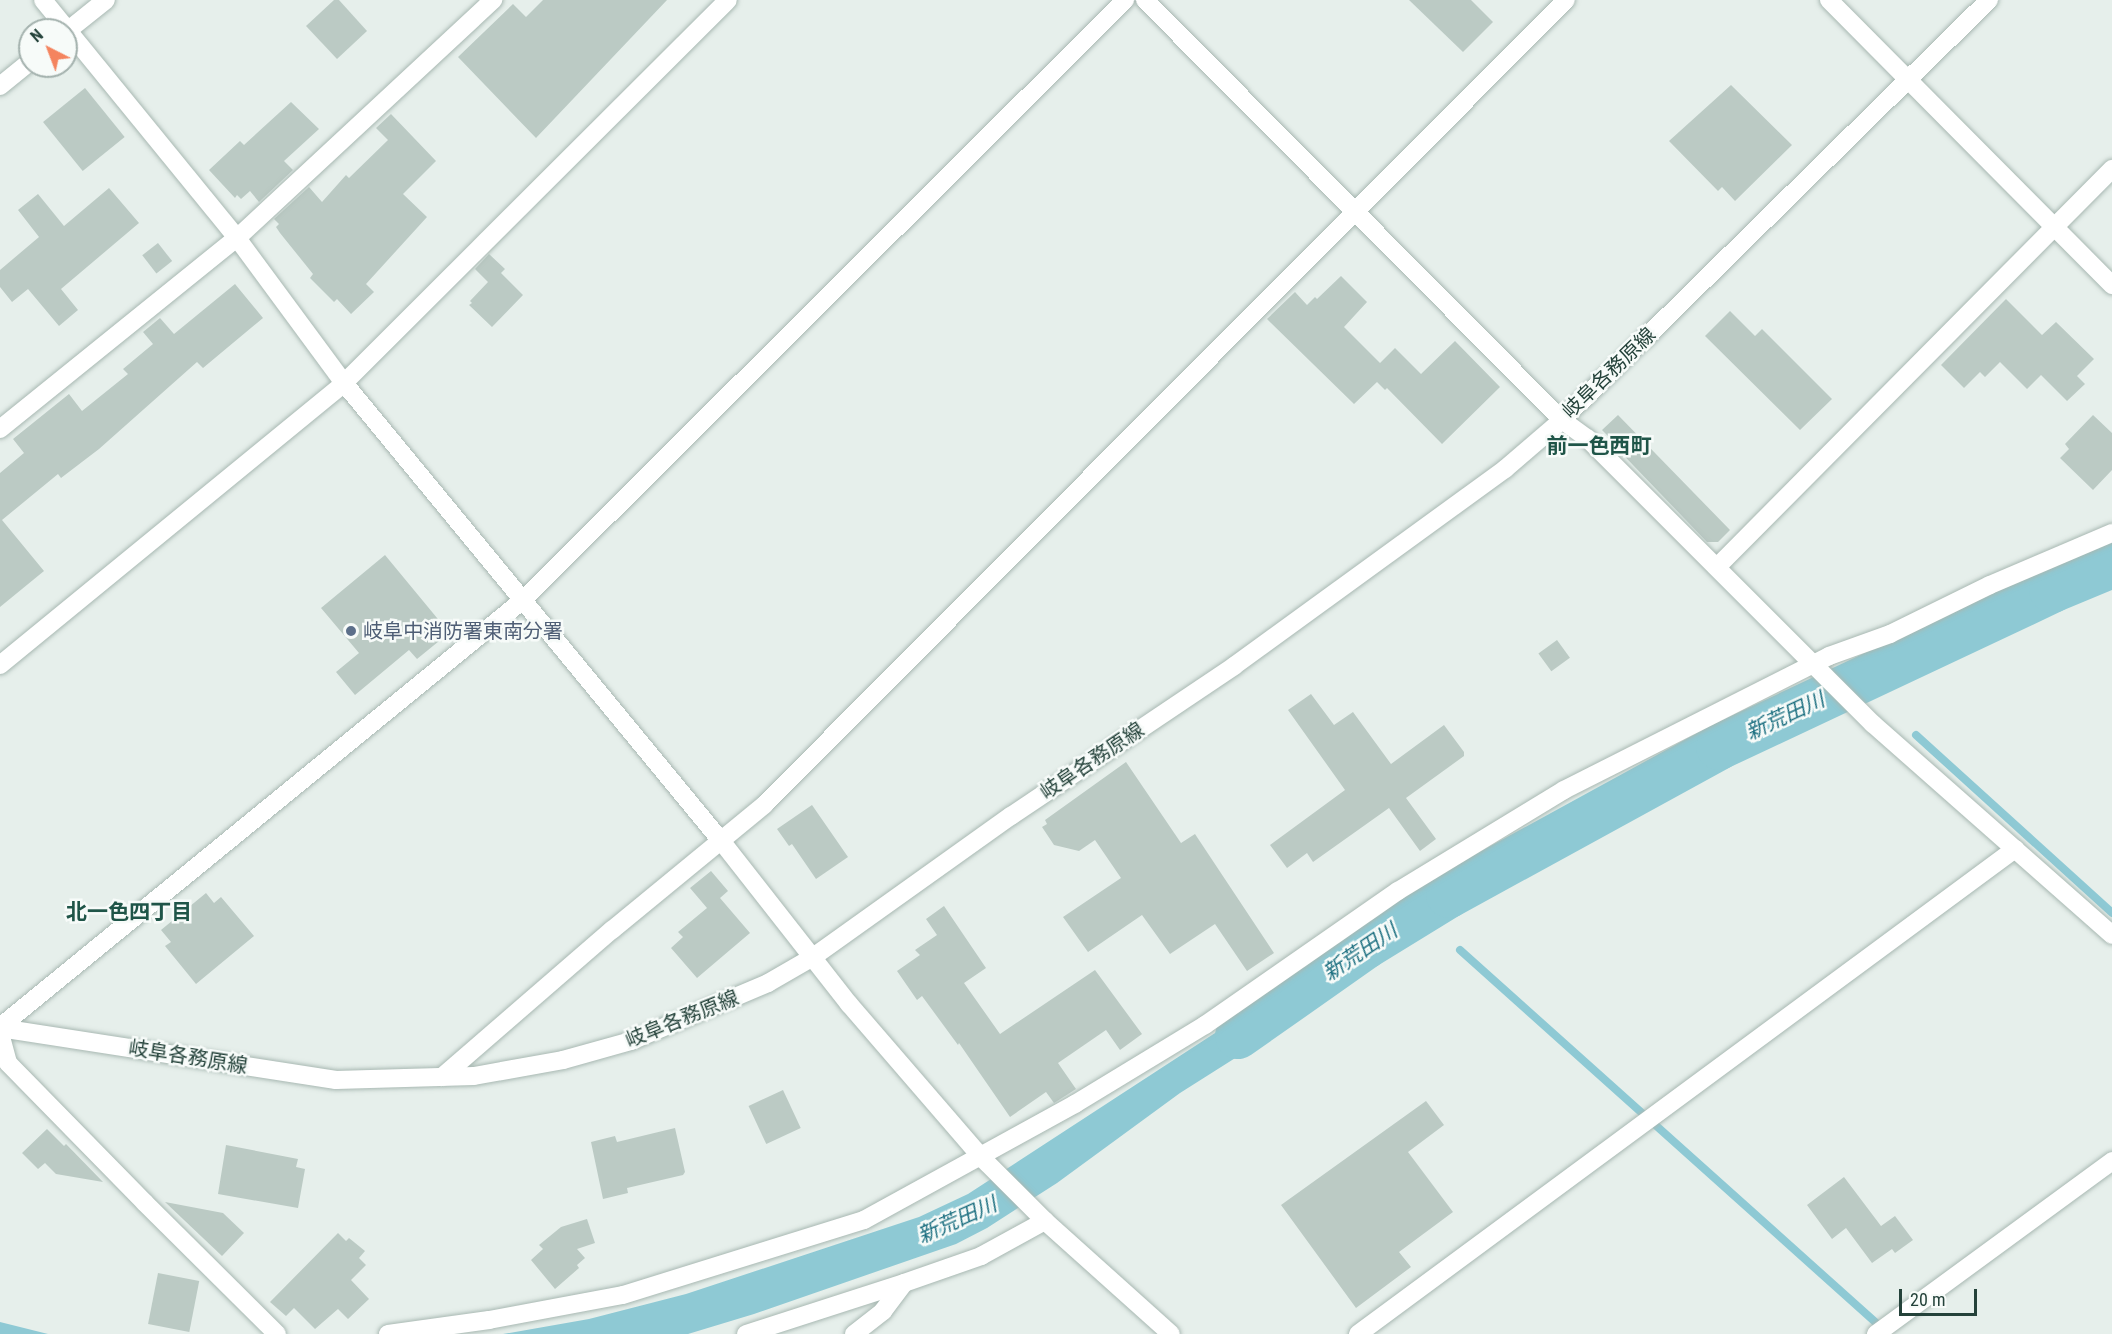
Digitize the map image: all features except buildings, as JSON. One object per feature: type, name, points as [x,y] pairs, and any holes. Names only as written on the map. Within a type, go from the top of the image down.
[{"type":"street","points":[[43,0],[57,18]]},
{"type":"street","points":[[78,22],[106,0]]},
{"type":"street","points":[[0,429],[237,238],[493,0]]},
{"type":"street","points":[[0,665],[344,383],[728,0]]},
{"type":"street","points":[[277,1334],[8,1063],[0,1029],[523,600],[1125,0]]},
{"type":"street","points":[[1145,0],[1562,420],[1587,438],[1859,710],[2112,935]]},
{"type":"street","points":[[442,1077],[612,930],[722,842],[764,805],[1566,0]]},
{"type":"street","points":[[1829,0],[2112,285]]},
{"type":"street","name":"岐阜各務原線","points":[[0,1029],[336,1080],[474,1076],[562,1060],[631,1041],[768,983],[813,957],[1011,816],[1234,666],[1505,469],[1562,420],[1989,0]]},
{"type":"street","points":[[78,44],[237,238],[344,383],[722,842],[849,1004],[987,1163],[1041,1217],[1170,1334]]},
{"type":"street","points":[[0,86],[18,72]]},
{"type":"street","points":[[1717,567],[2112,169]]},
{"type":"street","points":[[388,1334],[489,1320],[622,1295],[864,1220],[987,1163],[1206,1025],[1398,891],[1564,790],[1817,669],[1829,656],[1890,634],[1990,585],[2112,533]]},
{"type":"street","points":[[1358,1334],[2015,849]]},
{"type":"street","points":[[1876,1334],[2112,1161]]},
{"type":"street","points":[[746,1334],[981,1256],[1041,1217]]},
{"type":"street","points":[[854,1334],[883,1311],[904,1283]]},
{"type":"water","points":[[1281,990],[1300,1017],[1180,1093],[1057,1183],[987,1228],[956,1244],[754,1314],[688,1334],[503,1334],[589,1319],[686,1294],[919,1217],[968,1194]]},
{"type":"water","points":[[0,1322],[48,1334],[0,1334]]},
{"type":"waterway","name":"新荒田川","points":[[1238,1036],[1366,946],[1449,895],[1719,747],[2052,590],[2112,565]]},
{"type":"waterway","points":[[1916,735],[2112,913]]},
{"type":"waterway","points":[[1460,950],[1883,1329]]},
{"type":"place","name":"岐阜中消防署東南分署","points":[[351,631]]},
{"type":"district","name":"前一色西町","points":[[1599,446]]},
{"type":"district","name":"北一色四丁目","points":[[129,912]]}]
